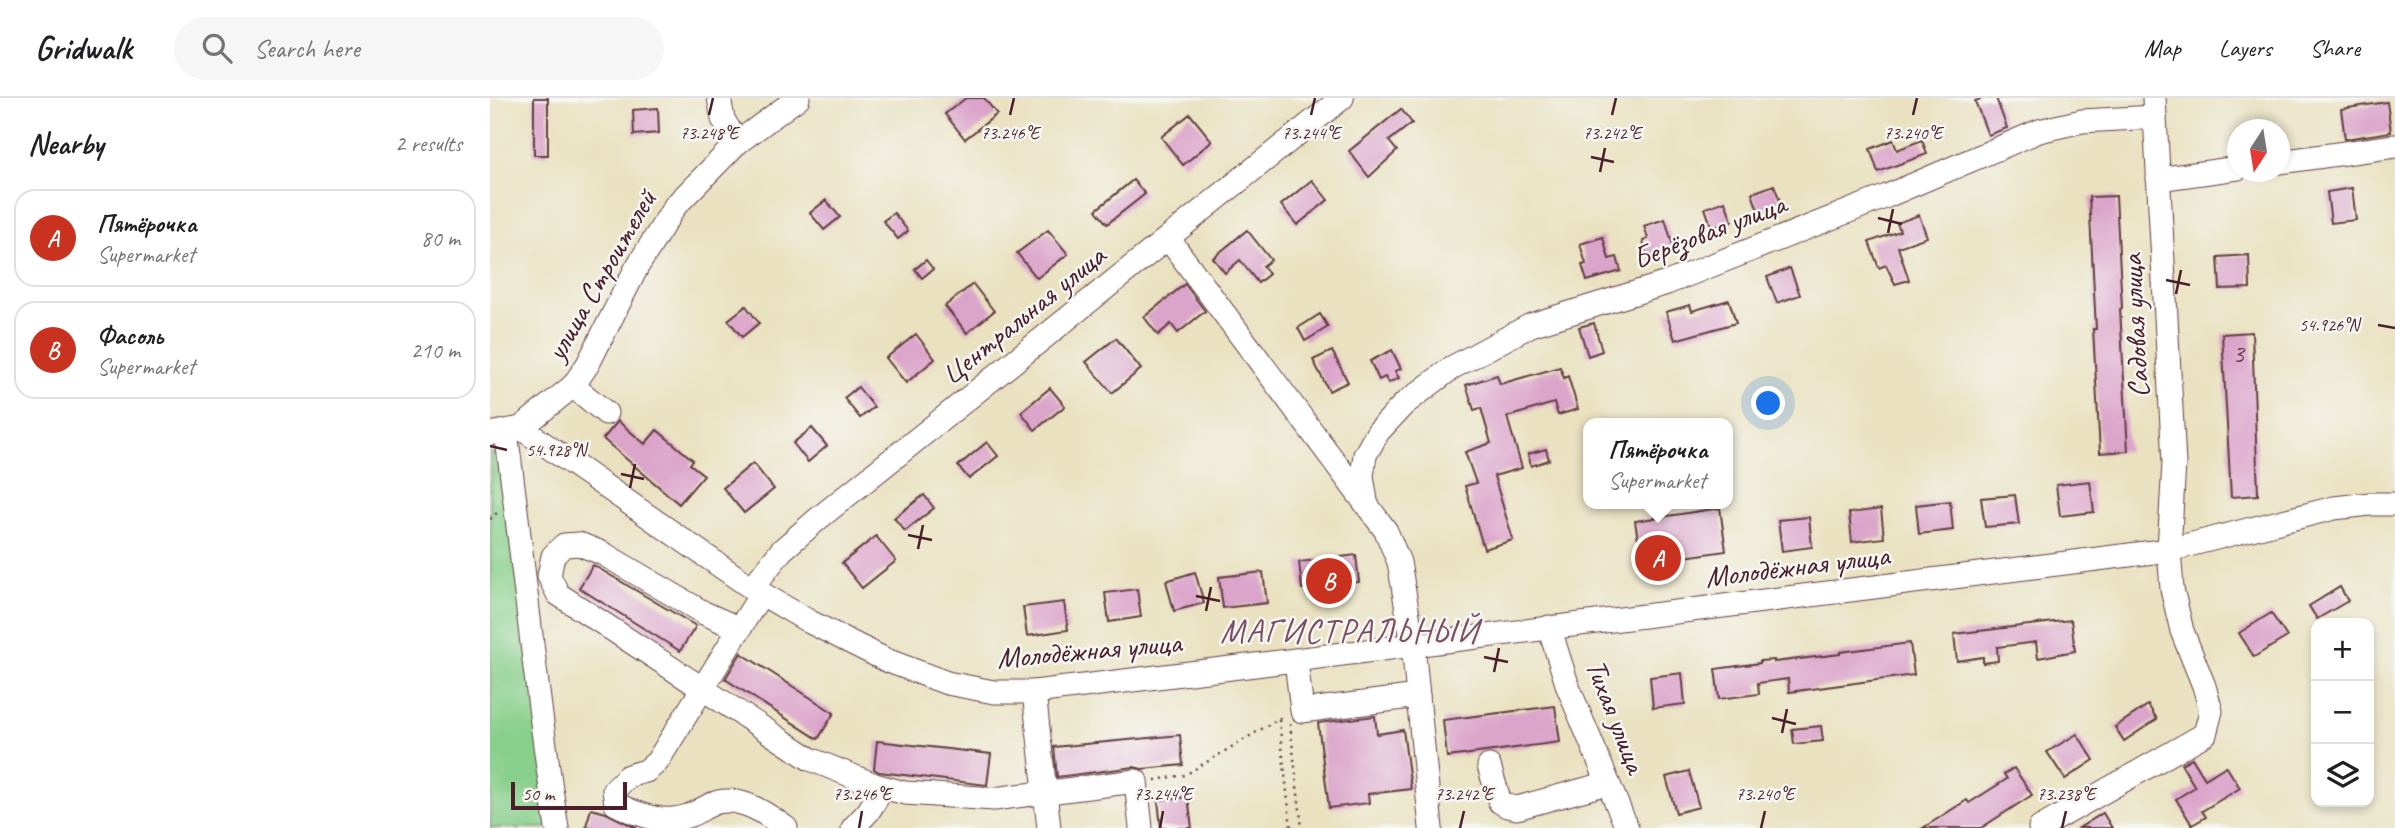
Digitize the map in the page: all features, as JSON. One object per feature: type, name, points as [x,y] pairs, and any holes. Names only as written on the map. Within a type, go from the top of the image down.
[{"type":"street","points":[[719,98],[723,120],[737,143]]},
{"type":"street","name":"улица Строителей","points":[[505,432],[573,386],[588,364],[636,267],[675,206],[737,143],[798,98]]},
{"type":"street","name":"Центральная улица","points":[[786,828],[766,813],[736,802],[716,803],[695,814],[671,820],[633,812],[616,804],[614,790],[628,776],[646,771],[657,762],[740,629],[756,591],[782,550],[1342,98]]},
{"type":"street","name":"Садовая улица","points":[[2040,828],[2205,734],[2211,711],[2182,631],[2172,589],[2169,550],[2174,463],[2154,107]]},
{"type":"street","name":"Берёзовая улица","points":[[1366,501],[1362,477],[1366,455],[1378,432],[1404,404],[1454,368],[1531,325],[1667,283],[1887,196],[2039,131],[2154,107]]},
{"type":"street","points":[[2290,161],[2395,146]]},
{"type":"street","points":[[2158,180],[2227,170]]},
{"type":"street","points":[[1168,237],[1387,531],[1399,562],[1413,645],[1431,828]]},
{"type":"street","points":[[573,386],[606,413]]},
{"type":"street","points":[[505,432],[522,550],[541,724],[557,828]]},
{"type":"street","name":"Молодёжная улица","points":[[505,432],[756,591],[886,660],[947,684],[994,692],[1034,692],[2169,550],[2334,508],[2370,504],[2395,505]]},
{"type":"street","points":[[740,629],[704,613],[602,553],[579,544],[564,545],[553,556],[549,576],[558,594],[810,759],[883,788],[905,793],[994,799],[1136,781],[1141,828]]},
{"type":"street","name":"Тихая улица","points":[[1549,627],[1568,687],[1626,828]]},
{"type":"street","points":[[1296,660],[1295,712],[1418,696]]},
{"type":"street","points":[[1034,692],[1049,828]]},
{"type":"street","points":[[1489,766],[1500,802],[1517,808],[1608,783]]},
{"type":"street","points":[[853,828],[868,812],[883,788]]},
{"type":"path","points":[[1136,781],[1185,775],[1295,712],[1301,828]]},
{"type":"path","points":[[1279,719],[1291,828]]},
{"type":"green space","points":[[490,452],[506,460],[557,828],[490,828]]},
{"type":"building","points":[[534,98],[548,98],[548,155],[534,155]]},
{"type":"building","points":[[966,98],[984,98],[997,114],[965,139],[945,114]]},
{"type":"building","points":[[1996,98],[2007,128],[1988,135],[1975,101]]},
{"type":"building","points":[[2387,102],[2391,132],[2345,139],[2341,109]]},
{"type":"building","points":[[658,108],[659,133],[634,135],[633,110]]},
{"type":"building","points":[[1401,109],[1412,123],[1389,141],[1397,151],[1369,177],[1349,151]]},
{"type":"building","points":[[1190,114],[1212,141],[1183,165],[1161,137]]},
{"type":"building","points":[[1893,140],[1897,150],[1922,140],[1927,154],[1878,172],[1870,149]]},
{"type":"building","points":[[1133,180],[1145,194],[1107,224],[1096,210]]},
{"type":"building","points":[[1312,180],[1328,200],[1297,225],[1281,205]]},
{"type":"building","points":[[1774,185],[1783,209],[1760,217],[1752,193]]},
{"type":"building","points":[[2352,188],[2356,220],[2331,223],[2327,192]]},
{"type":"building","points":[[2116,196],[2128,451],[2100,453],[2089,197]]},
{"type":"building","points":[[826,200],[840,217],[824,230],[810,213]]},
{"type":"building","points":[[1725,201],[1732,221],[1712,228],[1705,208]]},
{"type":"building","points":[[894,213],[908,231],[898,239],[883,221]]},
{"type":"building","points":[[1919,215],[1927,237],[1898,247],[1909,280],[1895,284],[1886,265],[1879,268],[1869,242],[1900,231],[1897,223]]},
{"type":"building","points":[[1665,219],[1674,249],[1647,257],[1643,241],[1648,239],[1644,226]]},
{"type":"building","points":[[1048,230],[1068,254],[1037,278],[1017,253]]},
{"type":"building","points":[[1247,230],[1271,260],[1263,266],[1269,274],[1258,283],[1240,260],[1225,273],[1213,258]]},
{"type":"building","points":[[1603,237],[1609,259],[1617,257],[1621,271],[1587,281],[1582,265],[1586,264],[1580,244]]},
{"type":"building","points":[[2249,255],[2250,288],[2220,289],[2218,257]]},
{"type":"building","points":[[926,260],[933,269],[922,278],[915,269]]},
{"type":"building","points":[[1790,268],[1800,295],[1777,303],[1767,277]]},
{"type":"building","points":[[973,284],[994,311],[967,333],[945,306]]},
{"type":"building","points":[[1185,284],[1205,311],[1178,333],[1171,324],[1158,335],[1144,317]]},
{"type":"building","points":[[1729,300],[1736,323],[1675,340],[1666,312],[1690,305],[1692,311]]},
{"type":"building","points":[[746,306],[759,323],[742,337],[728,320]]},
{"type":"building","points":[[1320,314],[1328,327],[1305,341],[1298,328]]},
{"type":"building","points":[[1594,323],[1602,351],[1588,356],[1579,327]]},
{"type":"building","points":[[2252,332],[2258,495],[2231,497],[2222,334]]},
{"type":"building","points":[[916,334],[935,359],[906,383],[886,358]]},
{"type":"building","points":[[1116,338],[1141,369],[1112,393],[1086,362]]},
{"type":"building","points":[[1392,350],[1401,369],[1395,371],[1399,378],[1388,383],[1385,377],[1379,380],[1370,361]]},
{"type":"building","points":[[1332,351],[1348,382],[1329,391],[1313,360]]},
{"type":"building","points":[[1560,367],[1564,378],[1568,376],[1578,409],[1558,415],[1554,403],[1507,417],[1522,468],[1494,476],[1513,540],[1484,549],[1465,486],[1476,483],[1465,452],[1491,443],[1481,408],[1474,410],[1466,385],[1497,375],[1500,384]]},
{"type":"building","points":[[858,387],[874,407],[860,418],[844,398]]},
{"type":"building","points":[[1050,388],[1065,406],[1035,430],[1021,412]]},
{"type":"building","points":[[618,421],[645,444],[657,430],[693,460],[690,464],[704,475],[679,504],[603,439]]},
{"type":"building","points":[[812,428],[827,446],[808,462],[793,443]]},
{"type":"building","points":[[987,442],[998,456],[969,479],[958,466]]},
{"type":"building","points":[[1546,449],[1549,460],[1531,466],[1528,454]]},
{"type":"building","points":[[753,463],[774,489],[744,513],[723,488]]},
{"type":"building","points":[[2090,481],[2094,512],[2060,516],[2056,485]]},
{"type":"building","points":[[924,495],[934,508],[905,531],[894,518]]},
{"type":"building","points":[[2015,495],[2019,524],[1985,527],[1981,498]]},
{"type":"building","points":[[1950,501],[1953,530],[1919,534],[1916,505]]},
{"type":"building","points":[[1720,509],[1726,551],[1642,563],[1635,521]]},
{"type":"building","points":[[1881,509],[1884,538],[1852,542],[1849,513]]},
{"type":"building","points":[[1809,517],[1812,547],[1782,551],[1778,520]]},
{"type":"building","points":[[876,536],[896,561],[862,588],[842,563]]},
{"type":"building","points":[[1356,555],[1359,582],[1302,589],[1299,562]]},
{"type":"building","points":[[593,565],[696,626],[680,651],[579,588]]},
{"type":"building","points":[[1195,572],[1204,603],[1174,611],[1166,581]]},
{"type":"building","points":[[1263,572],[1267,603],[1223,608],[1219,577]]},
{"type":"building","points":[[2340,587],[2348,601],[2319,618],[2309,606]]},
{"type":"building","points":[[1137,589],[1141,617],[1109,622],[1105,593]]},
{"type":"building","points":[[1064,602],[1068,630],[1027,636],[1023,607]]},
{"type":"building","points":[[2271,613],[2287,637],[2254,657],[2239,633]]},
{"type":"building","points":[[2071,620],[2075,651],[2038,658],[2036,642],[1997,647],[1998,661],[1983,663],[1983,657],[1957,661],[1954,634]]},
{"type":"building","points":[[1910,643],[1914,675],[1789,692],[1788,679],[1758,683],[1759,694],[1719,699],[1715,669]]},
{"type":"building","points":[[741,653],[834,713],[818,739],[725,679]]},
{"type":"building","points":[[1682,673],[1685,704],[1653,708],[1650,677]]},
{"type":"building","points":[[2148,705],[2157,719],[2124,741],[2115,727]]},
{"type":"building","points":[[1555,706],[1560,742],[1447,757],[1443,720]]},
{"type":"building","points":[[1375,716],[1377,734],[1403,730],[1411,789],[1368,794],[1369,803],[1329,808],[1318,723]]},
{"type":"building","points":[[1821,726],[1823,741],[1794,744],[1792,729]]},
{"type":"building","points":[[2077,734],[2094,760],[2065,779],[2047,752]]},
{"type":"building","points":[[1180,735],[1183,765],[1142,769],[1134,767],[1057,777],[1054,747]]},
{"type":"building","points":[[877,741],[991,754],[987,785],[879,772],[874,769]]},
{"type":"building","points":[[2192,758],[2205,779],[2226,766],[2240,788],[2202,811],[2206,817],[2192,825],[2176,799],[2195,787],[2181,764]]},
{"type":"building","points":[[2014,768],[2032,795],[1981,828],[1923,828],[2007,779],[2004,774]]},
{"type":"building","points":[[1689,771],[1699,807],[1676,813],[1666,777]]},
{"type":"building","points":[[1188,797],[1192,828],[1161,828],[1158,800]]},
{"type":"building","points":[[591,809],[606,813],[637,828],[586,826]]},
{"type":"building","points":[[2103,813],[2112,828],[2079,828]]},
{"type":"place","name":"Пятёрочка","points":[[1658,558]]},
{"type":"place","name":"Фасоль","points":[[1329,581]]},
{"type":"district","name":"МАГИСТРАЛЬНЫЙ","points":[[1350,631]]}]
